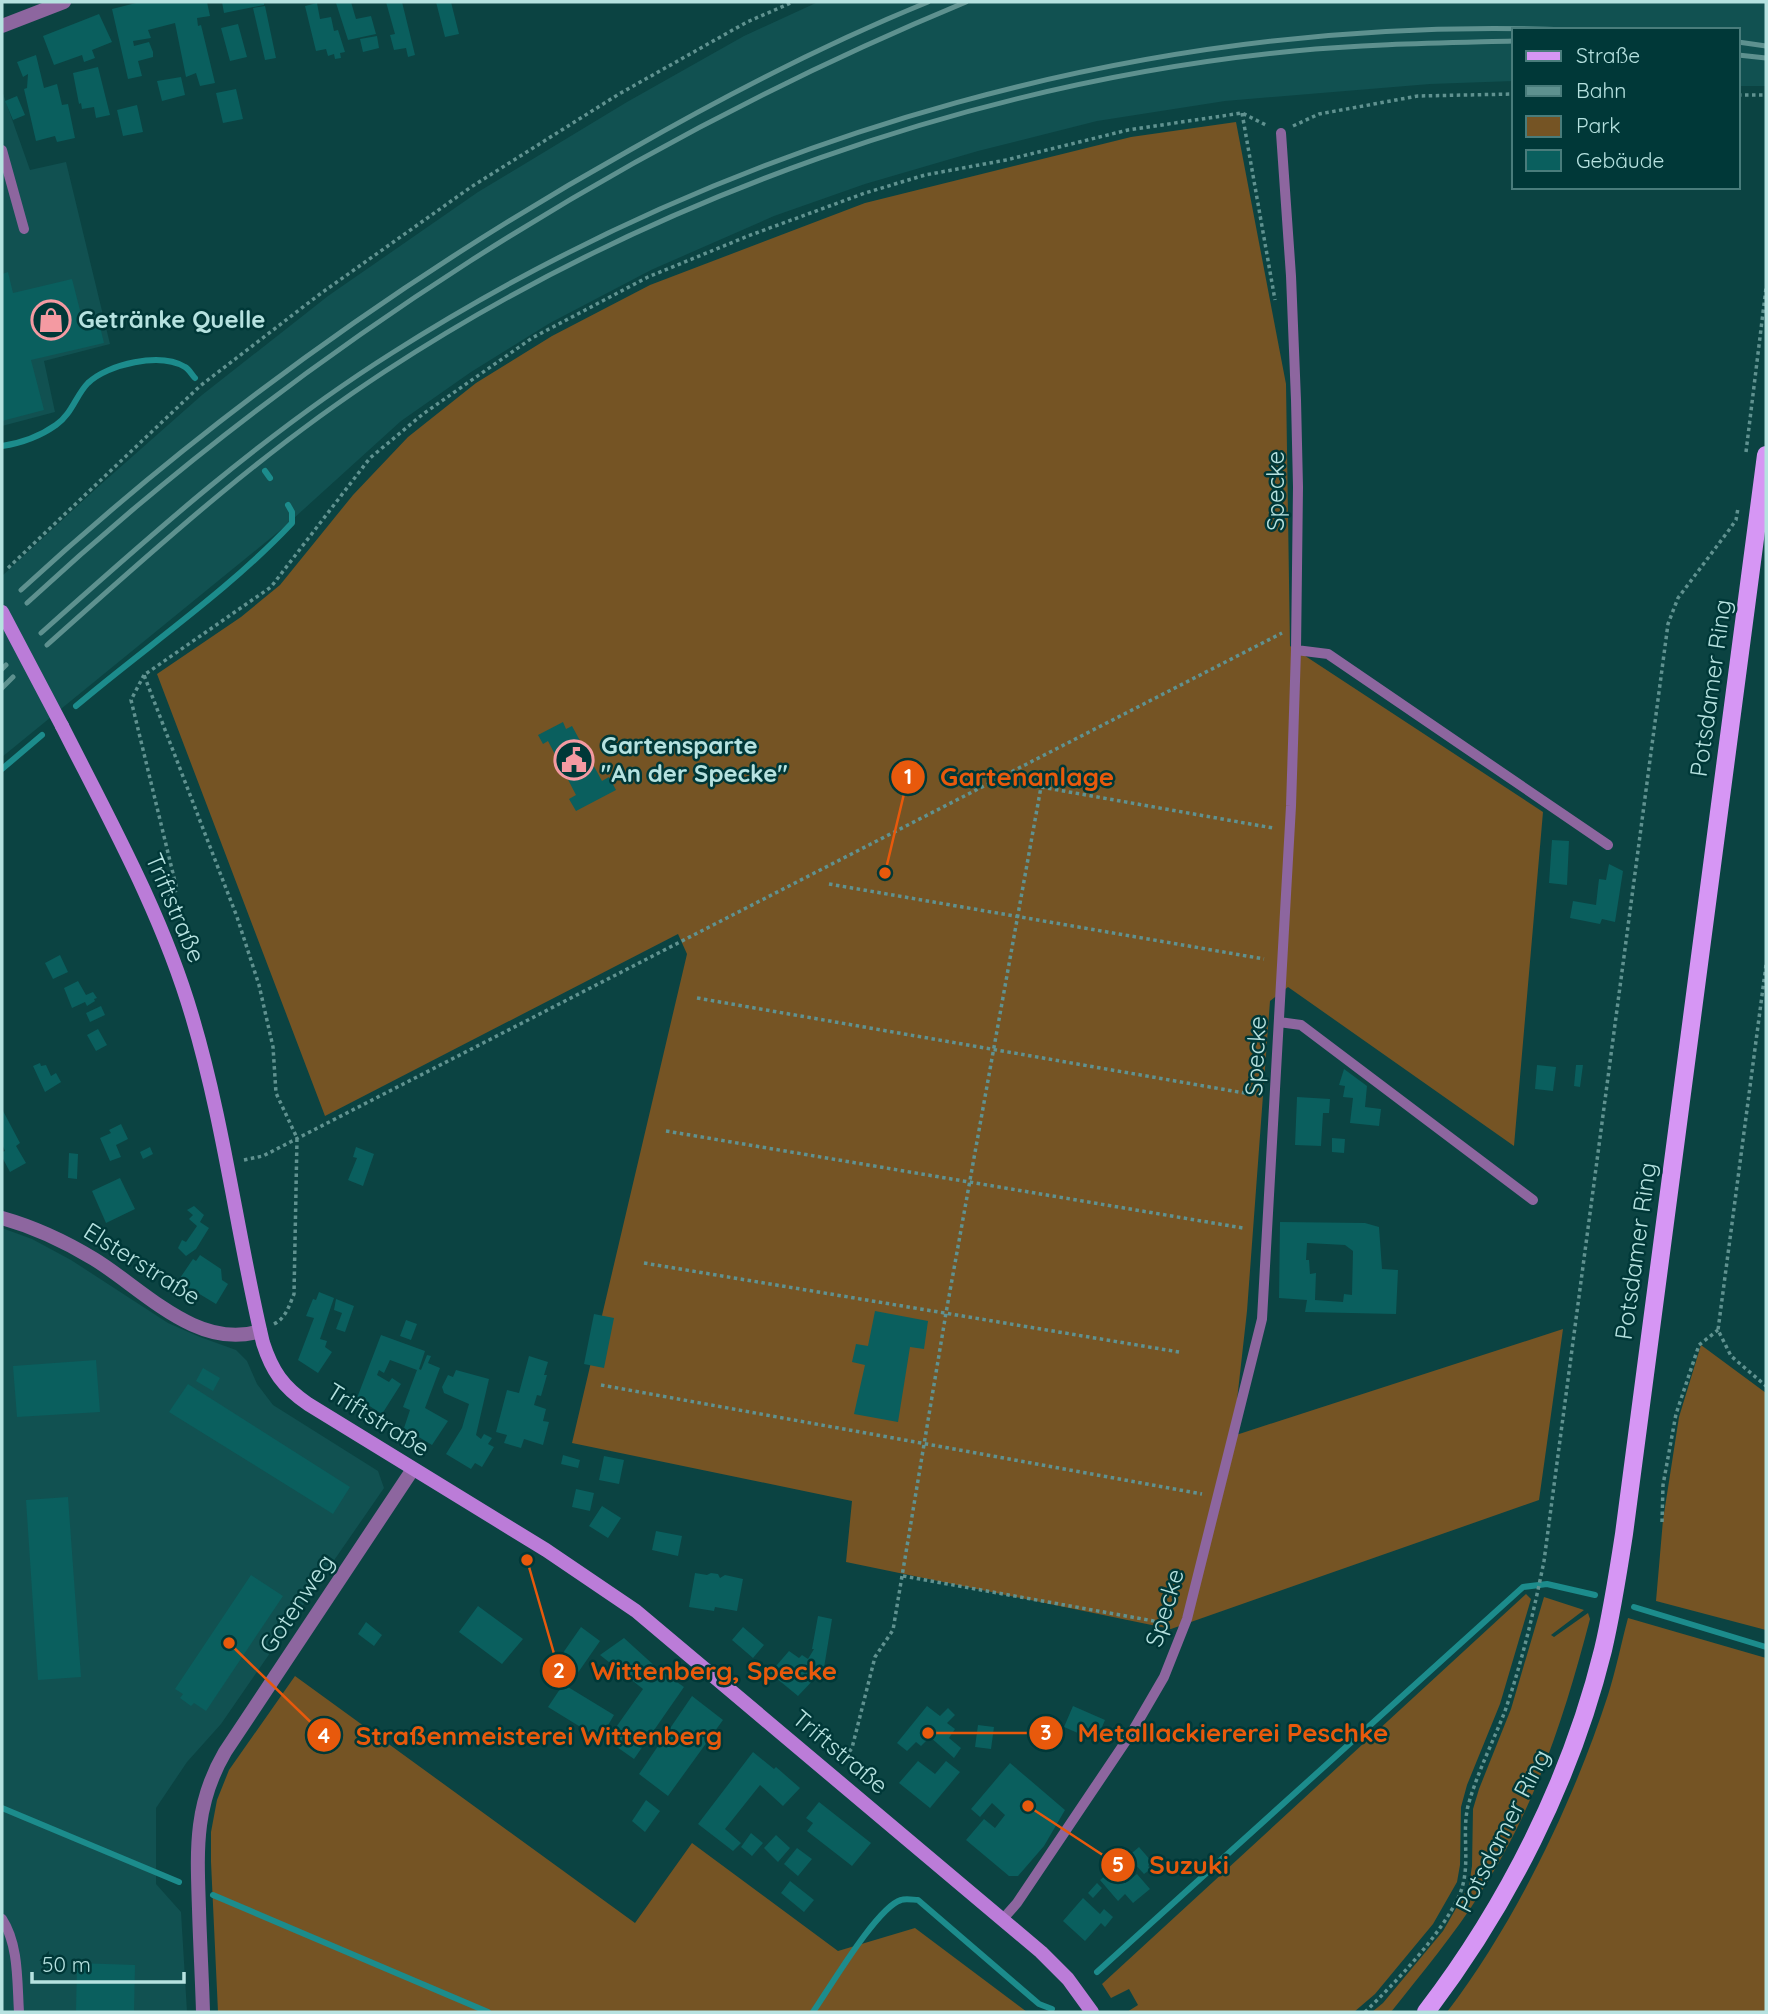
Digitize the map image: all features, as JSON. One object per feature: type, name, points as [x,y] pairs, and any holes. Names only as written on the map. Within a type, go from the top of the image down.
[{"type":"main road","name":"Potsdamer Ring","points":[[1426,2012],[1458,1968],[1495,1908],[1547,1808],[1581,1724],[1609,1621],[1624,1534],[1766,455]]},
{"type":"main road","name":"Triftstraße","points":[[2,612],[152,905],[177,968],[192,1015],[228,1163],[260,1331],[271,1366],[285,1387],[308,1404],[546,1550],[636,1611],[1041,1952],[1068,1979],[1092,2012]]},
{"type":"street","points":[[2,26],[64,2]]},
{"type":"street","name":"Elsterstraße","points":[[2,1218],[37,1230],[94,1259],[172,1312],[205,1329],[234,1336],[260,1331]]},
{"type":"street","name":"Gotenweg","points":[[203,2012],[197,1849],[200,1816],[209,1783],[225,1752],[413,1469]]},
{"type":"lane","name":"Specke","points":[[1003,1920],[1132,1732],[1164,1677],[1187,1619],[1262,1319],[1291,806],[1296,650],[1298,487],[1295,386],[1291,276],[1280,133]]},
{"type":"lane","points":[[2,150],[24,229]]},
{"type":"lane","points":[[1296,650],[1328,654],[1608,845]]},
{"type":"lane","points":[[1279,1022],[1301,1025],[1533,1200]]},
{"type":"lane","points":[[2,1919],[8,1929],[16,1963],[19,2012]]},
{"type":"path","points":[[8,568],[200,386],[320,294],[471,187],[619,94],[747,22],[793,2]]},
{"type":"path","points":[[152,905],[177,890],[131,700],[145,675],[271,587],[370,457],[423,414],[532,338],[637,283],[748,236],[865,193],[925,175],[1006,160],[1128,130],[1242,113],[1280,133],[1319,114],[1418,96],[1512,94]]},
{"type":"path","points":[[1740,95],[1766,94]]},
{"type":"path","points":[[1242,113],[1277,308]]},
{"type":"path","points":[[1744,465],[1766,288]]},
{"type":"path","points":[[1365,2012],[1429,1941],[1450,1913],[1460,1894],[1466,1864],[1468,1808],[1514,1681],[1536,1602],[1544,1561],[1668,624],[1678,598],[1736,520],[1739,506]]},
{"type":"path","points":[[228,1163],[263,1156],[1296,626]]},
{"type":"path","points":[[145,675],[237,917],[265,1010],[273,1047],[276,1093],[297,1138],[294,1294],[287,1313],[280,1321],[260,1331]]},
{"type":"path","points":[[832,1775],[852,1748],[875,1657],[893,1630],[946,1313],[1041,787],[1273,828]]},
{"type":"path","points":[[829,884],[1264,959]]},
{"type":"path","points":[[1766,965],[1718,1330],[1731,1356],[1766,1386]]},
{"type":"path","points":[[697,998],[1256,1095]]},
{"type":"path","points":[[666,1131],[1243,1228]]},
{"type":"path","points":[[644,1263],[1179,1352]]},
{"type":"path","points":[[1662,1522],[1663,1485],[1676,1414],[1699,1345],[1718,1330]]},
{"type":"path","points":[[601,1385],[1202,1494]]},
{"type":"path","points":[[903,1577],[1165,1623]]},
{"type":"shaded area","points":[[818,2],[1766,2],[1766,86],[1740,86],[1740,28],[1512,28],[1512,81],[1430,84],[1225,101],[1097,121],[978,151],[865,184],[774,216],[651,270],[550,323],[471,372],[401,421],[283,528],[2,757],[2,576],[202,395],[328,296],[478,192],[627,102],[744,36]]},
{"type":"shaded area","points":[[2,91],[30,170],[66,162],[110,344],[44,361],[55,412],[2,426]]},
{"type":"shaded area","points":[[2,1228],[32,1239],[71,1260],[168,1323],[236,1350],[247,1361],[257,1384],[273,1405],[378,1471],[384,1488],[221,1724],[187,1762],[156,1808],[156,1884],[181,1912],[187,2012],[2,2012]]},
{"type":"green space","points":[[1236,122],[1286,384],[1290,646],[1543,812],[1514,1146],[1288,987],[1270,1001],[1247,1311],[1233,1436],[1563,1329],[1539,1500],[1171,1629],[846,1562],[852,1501],[572,1443],[687,954],[678,934],[325,1116],[157,674],[241,617],[280,585],[353,495],[408,437],[476,383],[552,336],[650,285],[865,203],[1131,137]]},
{"type":"green space","points":[[1701,1345],[1766,1393],[1766,1630],[1656,1601],[1663,1520],[1679,1417]]},
{"type":"green space","points":[[1526,1594],[1531,1599],[1500,1704],[1467,1785],[1461,1807],[1457,1882],[1433,1924],[1375,1994],[1354,2012],[1127,2012],[1138,2005],[1129,1989],[1111,1998],[1102,1984]]},
{"type":"green space","points":[[1544,1597],[1584,1610],[1551,1635],[1554,1637],[1588,1613],[1590,1619],[1559,1725],[1533,1794],[1500,1860],[1449,1939],[1391,2012],[1372,2012],[1383,2003],[1443,1931],[1469,1886],[1473,1809],[1511,1709]]},
{"type":"green space","points":[[1628,1618],[1766,1658],[1766,2012],[1447,2012],[1519,1901],[1560,1819],[1608,1695]]},
{"type":"green space","points":[[295,1676],[635,1923],[692,1843],[838,1951],[915,1928],[1027,2012],[218,2012],[211,1862],[211,1832],[217,1800],[229,1770]]},
{"type":"building","points":[[140,2],[207,2],[210,16],[197,18],[215,83],[200,86],[196,73],[186,77],[175,23],[148,30],[151,38],[133,41],[134,46],[149,42],[153,57],[138,61],[142,76],[128,79],[112,9]]},
{"type":"building","points":[[222,2],[264,2],[264,5],[224,13]]},
{"type":"building","points":[[351,2],[356,19],[371,16],[376,34],[348,40],[336,3]]},
{"type":"building","points":[[386,2],[402,2],[415,55],[408,57],[406,48],[394,50],[390,35],[395,34]]},
{"type":"building","points":[[436,2],[451,2],[459,34],[445,37]]},
{"type":"building","points":[[317,3],[320,19],[331,17],[334,31],[338,30],[345,52],[340,53],[341,58],[335,59],[334,54],[328,56],[326,49],[316,51],[305,6]]},
{"type":"building","points":[[265,6],[276,58],[265,60],[253,8]]},
{"type":"building","points":[[99,14],[112,42],[92,50],[95,58],[84,62],[82,55],[54,65],[43,36]]},
{"type":"building","points":[[238,24],[247,57],[230,61],[221,28]]},
{"type":"building","points":[[377,36],[379,48],[363,52],[360,39]]},
{"type":"building","points":[[36,55],[44,88],[57,84],[62,105],[68,104],[75,138],[57,142],[55,136],[36,141],[24,89],[27,88],[28,74],[23,77],[17,62]]},
{"type":"building","points":[[98,67],[110,115],[96,118],[94,107],[82,109],[81,103],[79,104],[73,73]]},
{"type":"building","points":[[181,77],[185,95],[162,101],[157,81]]},
{"type":"building","points":[[236,89],[243,119],[223,123],[216,93]]},
{"type":"building","points":[[17,96],[25,115],[13,120],[5,101]]},
{"type":"building","points":[[137,105],[143,132],[123,136],[117,110]]},
{"type":"building","points":[[8,272],[13,293],[72,279],[83,322],[98,318],[104,343],[31,360],[44,410],[2,421],[2,274]]},
{"type":"building","name":"Gartensparte \"An der Specke\"","points":[[563,722],[566,729],[572,726],[602,781],[609,777],[616,790],[576,811],[569,799],[576,795],[548,741],[543,744],[538,735]]},
{"type":"building","points":[[1552,840],[1569,841],[1567,885],[1549,883]]},
{"type":"building","points":[[1609,864],[1623,871],[1615,922],[1602,919],[1600,924],[1570,918],[1573,901],[1596,905],[1599,879],[1606,880]]},
{"type":"building","points":[[60,955],[68,972],[53,979],[45,963]]},
{"type":"building","points":[[78,981],[86,995],[93,992],[97,998],[87,1006],[85,1002],[72,1008],[64,988]]},
{"type":"building","points":[[101,1006],[105,1015],[90,1022],[86,1013]]},
{"type":"building","points":[[98,1029],[107,1045],[96,1051],[87,1035]]},
{"type":"building","points":[[40,1063],[41,1066],[46,1065],[51,1076],[56,1073],[61,1082],[45,1092],[33,1066]]},
{"type":"building","points":[[1537,1065],[1556,1067],[1553,1091],[1535,1089]]},
{"type":"building","points":[[1576,1065],[1583,1065],[1580,1087],[1574,1086]]},
{"type":"building","points":[[1344,1069],[1367,1086],[1365,1107],[1381,1109],[1379,1126],[1350,1123],[1353,1098],[1343,1097],[1345,1086],[1339,1085]]},
{"type":"building","points":[[1297,1097],[1330,1099],[1329,1113],[1323,1113],[1321,1146],[1295,1145]]},
{"type":"building","points":[[2,1109],[20,1143],[16,1146],[26,1163],[10,1172],[2,1157],[2,1152],[5,1151],[2,1144]]},
{"type":"building","points":[[121,1124],[128,1139],[116,1145],[121,1157],[110,1161],[100,1138]]},
{"type":"building","points":[[1332,1138],[1345,1139],[1344,1153],[1332,1152]]},
{"type":"building","points":[[150,1147],[153,1154],[143,1159],[140,1152]]},
{"type":"building","points":[[356,1147],[374,1154],[363,1186],[348,1180],[357,1158],[353,1157]]},
{"type":"building","points":[[69,1153],[78,1154],[77,1179],[68,1178]]},
{"type":"building","points":[[120,1178],[135,1209],[106,1223],[92,1191]]},
{"type":"building","points":[[194,1206],[204,1215],[200,1222],[209,1228],[196,1249],[186,1256],[178,1248],[182,1240],[186,1242],[197,1226],[189,1219],[193,1215],[187,1210]]},
{"type":"building","points":[[1280,1222],[1365,1223],[1379,1227],[1382,1269],[1398,1270],[1396,1314],[1305,1312],[1307,1300],[1279,1298]],"holes":[[[1307,1243],[1345,1245],[1353,1251],[1352,1295],[1344,1294],[1343,1302],[1315,1300],[1316,1273],[1310,1274],[1309,1260],[1306,1260]]]},
{"type":"building","points":[[200,1255],[221,1269],[222,1280],[228,1284],[216,1304],[178,1281],[193,1259],[196,1261]]},
{"type":"building","points":[[319,1292],[334,1298],[320,1339],[327,1341],[325,1347],[332,1352],[318,1373],[298,1360],[314,1318],[306,1316]]},
{"type":"building","points":[[336,1299],[354,1306],[345,1332],[336,1329],[342,1313],[334,1310]]},
{"type":"building","points":[[875,1311],[928,1321],[924,1349],[910,1347],[898,1422],[854,1414],[865,1365],[852,1362],[856,1344],[868,1346]]},
{"type":"building","points":[[594,1314],[614,1318],[604,1368],[584,1364]]},
{"type":"building","points":[[406,1320],[417,1324],[411,1340],[400,1336]]},
{"type":"building","points":[[381,1335],[425,1351],[419,1369],[421,1370],[427,1355],[431,1356],[428,1363],[440,1368],[425,1408],[448,1421],[432,1445],[404,1428],[410,1410],[403,1407],[417,1370],[390,1360],[384,1373],[379,1370],[377,1375],[389,1382],[392,1378],[401,1384],[382,1414],[357,1398]]},
{"type":"building","points":[[529,1356],[548,1362],[541,1396],[537,1395],[534,1405],[546,1409],[543,1421],[549,1422],[543,1445],[524,1439],[521,1448],[504,1443],[507,1435],[496,1432],[507,1390],[519,1393]]},
{"type":"building","points":[[96,1360],[100,1412],[17,1417],[13,1366]]},
{"type":"building","points":[[203,1368],[220,1378],[213,1391],[196,1381]]},
{"type":"building","points":[[456,1370],[489,1379],[476,1435],[481,1439],[484,1434],[492,1438],[488,1444],[494,1447],[482,1467],[475,1463],[471,1469],[446,1454],[462,1428],[469,1404],[444,1393],[442,1387],[448,1375],[453,1377]]},
{"type":"building","points":[[188,1384],[350,1487],[333,1514],[169,1412]]},
{"type":"building","points":[[563,1455],[580,1460],[578,1468],[561,1464]]},
{"type":"building","points":[[604,1456],[624,1460],[619,1484],[599,1480]]},
{"type":"building","points":[[576,1489],[594,1493],[590,1511],[572,1507]]},
{"type":"building","points":[[68,1497],[81,1677],[38,1680],[26,1500]]},
{"type":"building","points":[[602,1506],[621,1518],[608,1538],[589,1526]]},
{"type":"building","points":[[656,1531],[682,1536],[678,1556],[652,1550]]},
{"type":"building","points":[[695,1573],[743,1579],[737,1611],[715,1607],[714,1611],[689,1607]]},
{"type":"building","points":[[251,1575],[283,1596],[206,1711],[194,1703],[191,1706],[180,1698],[183,1694],[175,1689]]},
{"type":"building","points":[[478,1606],[523,1639],[502,1664],[459,1632]]},
{"type":"building","points":[[818,1616],[832,1619],[822,1680],[817,1676],[798,1696],[770,1673],[789,1651],[799,1658],[802,1655],[808,1659],[814,1649]]},
{"type":"building","points":[[366,1622],[382,1635],[374,1646],[358,1634]]},
{"type":"building","points":[[581,1627],[600,1641],[568,1687],[614,1715],[600,1739],[548,1707],[564,1683],[549,1673]]},
{"type":"building","points":[[743,1627],[764,1645],[753,1658],[732,1640]]},
{"type":"building","points":[[624,1638],[657,1668],[684,1687],[634,1759],[607,1740],[643,1689],[600,1655]]},
{"type":"building","points":[[692,1696],[723,1720],[668,1796],[639,1774]]},
{"type":"building","points":[[927,1706],[940,1716],[948,1708],[955,1715],[947,1723],[955,1729],[949,1738],[961,1748],[954,1758],[930,1737],[921,1746],[916,1742],[907,1751],[897,1743]]},
{"type":"building","points":[[1073,1706],[1105,1720],[1096,1741],[1064,1727]]},
{"type":"building","points":[[978,1725],[994,1727],[991,1749],[975,1747]]},
{"type":"building","points":[[753,1752],[800,1788],[783,1806],[760,1785],[725,1829],[741,1843],[733,1851],[698,1824]]},
{"type":"building","points":[[918,1761],[935,1774],[946,1761],[960,1772],[930,1808],[899,1783]]},
{"type":"building","points":[[1010,1763],[1065,1810],[1044,1846],[1018,1876],[1009,1876],[966,1840],[984,1819],[995,1828],[1005,1815],[992,1803],[980,1817],[971,1809]]},
{"type":"building","points":[[646,1800],[660,1811],[645,1832],[632,1821]]},
{"type":"building","points":[[819,1802],[871,1843],[852,1866],[807,1831],[813,1823],[806,1818]]},
{"type":"building","points":[[751,1833],[763,1843],[752,1856],[741,1847]]},
{"type":"building","points":[[776,1835],[790,1848],[778,1862],[764,1848]]},
{"type":"building","points":[[1139,1847],[1152,1862],[1148,1866],[1151,1869],[1144,1874],[1131,1860],[1116,1872],[1125,1883],[1137,1874],[1150,1889],[1133,1903],[1125,1894],[1118,1901],[1100,1880]]},
{"type":"building","points":[[797,1848],[812,1859],[798,1876],[784,1864]]},
{"type":"building","points":[[790,1881],[814,1900],[804,1912],[781,1893]]},
{"type":"building","points":[[1097,1883],[1102,1888],[1093,1898],[1088,1893]]},
{"type":"building","points":[[1083,1898],[1100,1914],[1104,1909],[1113,1917],[1105,1927],[1101,1923],[1085,1941],[1063,1921]]},
{"type":"building","points":[[77,1963],[135,1965],[134,2012],[76,2012]]},
{"type":"waterway","points":[[2,446],[30,439],[56,425],[88,383],[108,370],[135,362],[162,360],[185,367],[195,378]]},
{"type":"waterway","points":[[265,471],[270,478]]},
{"type":"waterway","points":[[76,706],[214,595],[267,548],[292,523],[292,512],[288,505]]},
{"type":"waterway","points":[[2,769],[42,735]]},
{"type":"waterway","points":[[1097,1972],[1523,1587],[1547,1584],[1595,1595]]},
{"type":"waterway","points":[[1634,1607],[1766,1647]]},
{"type":"waterway","points":[[2,1808],[179,1882]]},
{"type":"waterway","points":[[213,1895],[488,2012]]},
{"type":"waterway","points":[[813,2012],[879,1917],[891,1906],[908,1899],[918,1900],[1039,2004],[1052,2009]]},
{"type":"railway","points":[[21,590],[164,466],[237,408],[390,298],[468,247],[630,150],[776,71],[928,2]]},
{"type":"railway","points":[[27,603],[132,510],[241,422],[354,339],[470,261],[590,188],[712,121],[838,59],[966,2]]},
{"type":"railway","points":[[41,633],[211,485],[299,416],[345,384],[392,353],[526,275],[665,207],[809,149],[956,103],[1107,67],[1260,43],[1414,30],[1512,30]]},
{"type":"railway","points":[[47,645],[252,468],[384,372],[486,310],[594,253],[705,202],[820,158],[937,120],[1055,90],[1175,67],[1294,51],[1376,45],[1512,41]]},
{"type":"railway","points":[[1740,42],[1766,46]]},
{"type":"railway","points":[[1740,55],[1766,58]]},
{"type":"railway","points":[[2,669],[6,665]]},
{"type":"railway","points":[[2,688],[13,677]]},
{"type":"place","name":"Getränke Quelle","points":[[51,320]]},
{"type":"place","name":"Gartensparte \"An der Specke\"","points":[[574,760]]},
{"type":"place","name":"Gartenanlage","points":[[885,873]]},
{"type":"place","name":"Wittenberg, Specke","points":[[527,1560]]},
{"type":"place","name":"Straßenmeisterei Wittenberg","points":[[229,1643]]},
{"type":"place","name":"Metallackiererei Peschke","points":[[928,1733]]},
{"type":"place","name":"Suzuki","points":[[1028,1806]]}]
